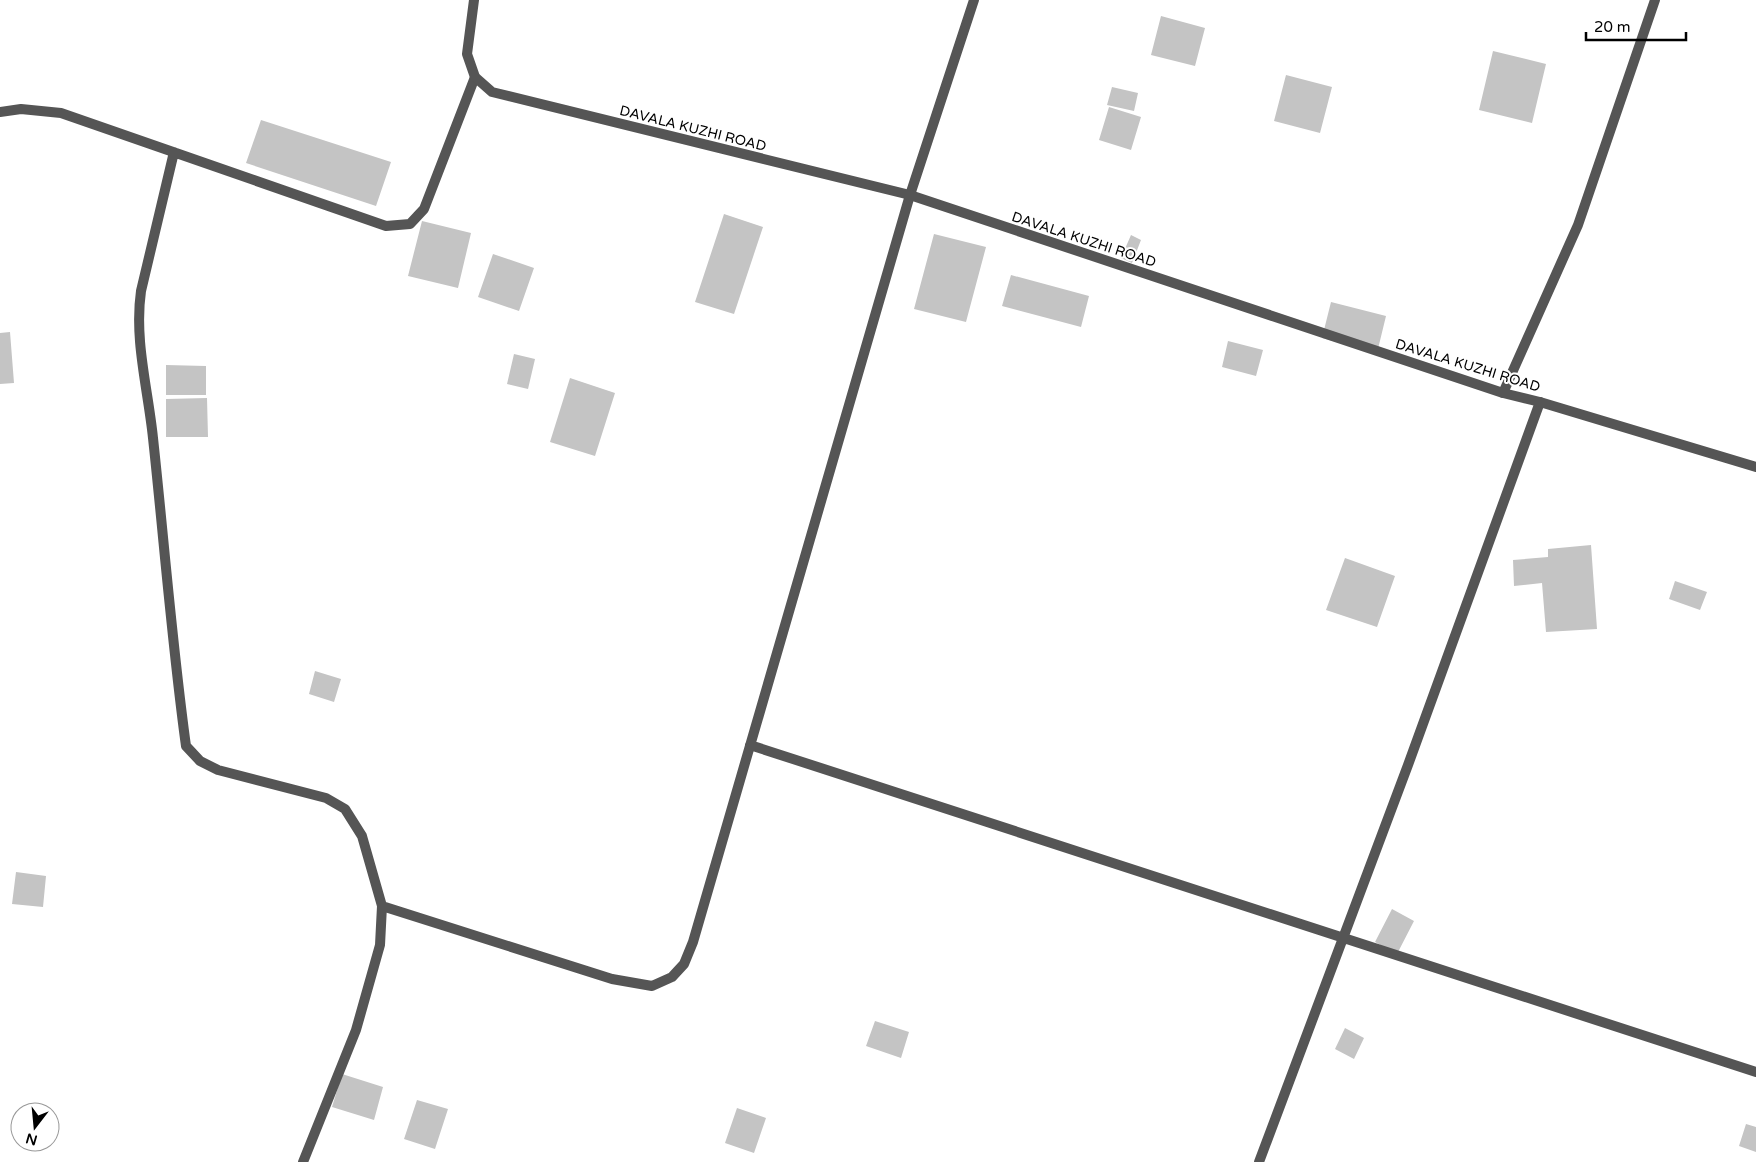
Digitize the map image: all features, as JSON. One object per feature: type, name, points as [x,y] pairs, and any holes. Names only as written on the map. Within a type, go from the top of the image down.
[{"type":"street","points":[[0,112],[21,109],[61,113],[386,226],[410,224],[424,209],[475,77],[467,54],[474,0]]},
{"type":"street","points":[[382,906],[612,979],[652,986],[672,977],[684,964],[693,942],[910,195],[974,0]]},
{"type":"street","points":[[1503,393],[1578,225],[1655,0]]},
{"type":"street","name":"DAVALA KUZHI ROAD","points":[[475,77],[492,92],[910,195],[1503,393],[1540,402],[1756,467]]},
{"type":"street","points":[[174,152],[140,291],[138,310],[139,338],[150,404],[186,746],[200,760],[218,770],[326,798],[345,809],[362,836],[382,906],[380,945],[356,1030],[303,1162]]},
{"type":"street","points":[[1259,1162],[1408,765],[1540,402]]},
{"type":"street","points":[[750,745],[1756,1072]]},
{"type":"building","points":[[1161,16],[1205,28],[1195,66],[1151,55]]},
{"type":"building","points":[[1493,51],[1546,64],[1532,123],[1479,110]]},
{"type":"building","points":[[1286,75],[1332,87],[1320,133],[1274,121]]},
{"type":"building","points":[[1112,87],[1138,93],[1134,111],[1107,105]]},
{"type":"building","points":[[1109,107],[1141,117],[1131,150],[1099,140]]},
{"type":"building","points":[[261,120],[391,162],[376,206],[246,163]]},
{"type":"building","points":[[724,214],[763,227],[734,314],[695,302]]},
{"type":"building","points":[[422,221],[471,233],[458,288],[408,276]]},
{"type":"building","points":[[934,234],[986,247],[966,322],[914,309]]},
{"type":"building","points":[[1131,235],[1141,240],[1132,263],[1121,258]]},
{"type":"building","points":[[493,254],[534,268],[519,311],[478,297]]},
{"type":"building","points":[[1011,275],[1089,296],[1081,327],[1002,306]]},
{"type":"building","points":[[1331,302],[1386,316],[1377,353],[1322,338]]},
{"type":"building","points":[[10,332],[14,383],[0,384],[0,333]]},
{"type":"building","points":[[1228,341],[1263,350],[1256,376],[1222,367]]},
{"type":"building","points":[[514,354],[535,359],[528,389],[507,384]]},
{"type":"building","points":[[166,365],[206,366],[206,395],[166,395]]},
{"type":"building","points":[[570,378],[615,393],[595,456],[550,442]]},
{"type":"building","points":[[207,398],[208,437],[166,437],[166,399]]},
{"type":"building","points":[[1591,545],[1597,629],[1546,632],[1542,583],[1514,586],[1513,560],[1548,557],[1548,549]]},
{"type":"building","points":[[1345,558],[1395,576],[1377,627],[1326,610]]},
{"type":"building","points":[[1675,581],[1707,592],[1700,610],[1669,599]]},
{"type":"building","points":[[315,671],[341,679],[334,702],[309,694]]},
{"type":"building","points":[[16,872],[46,876],[43,907],[12,904]]},
{"type":"building","points":[[1392,909],[1414,921],[1397,954],[1375,942]]},
{"type":"building","points":[[875,1021],[909,1032],[901,1058],[866,1046]]},
{"type":"building","points":[[1345,1028],[1364,1038],[1354,1059],[1335,1049]]},
{"type":"building","points":[[342,1074],[383,1087],[374,1120],[332,1107]]},
{"type":"building","points":[[417,1100],[448,1109],[435,1149],[404,1139]]},
{"type":"building","points":[[737,1108],[766,1118],[754,1153],[725,1143]]},
{"type":"building","points":[[1746,1124],[1756,1127],[1756,1152],[1739,1146]]}]
